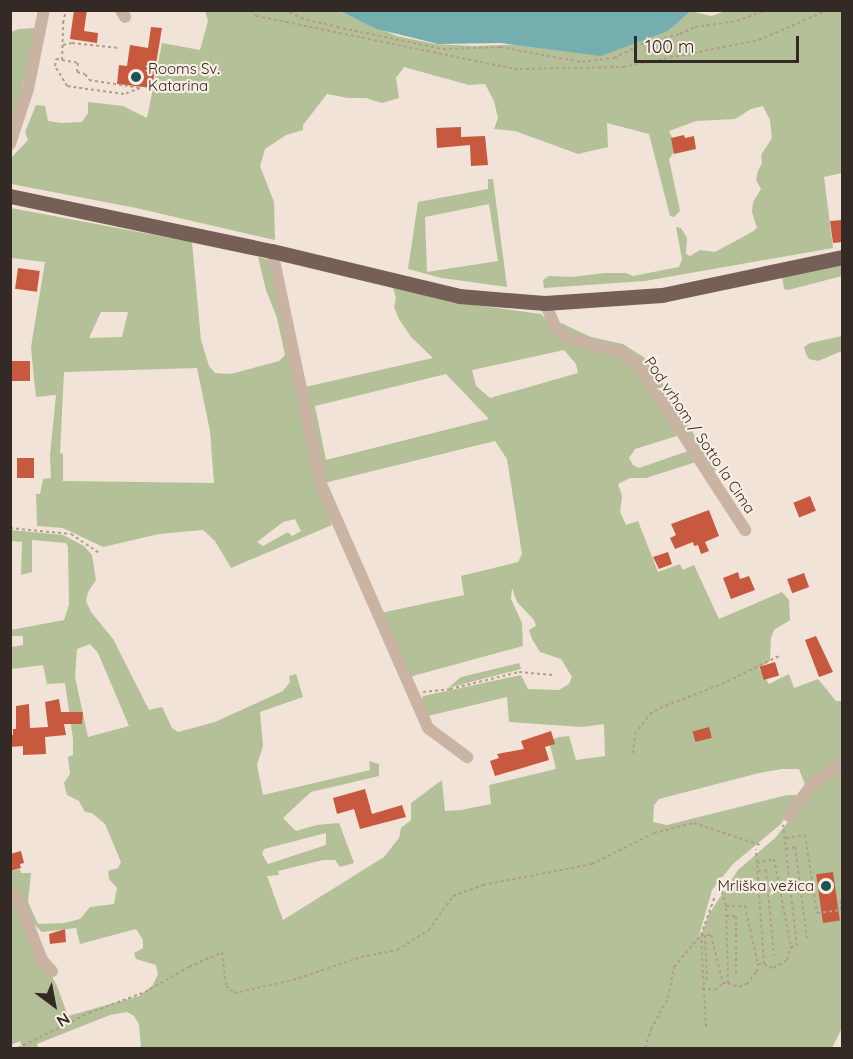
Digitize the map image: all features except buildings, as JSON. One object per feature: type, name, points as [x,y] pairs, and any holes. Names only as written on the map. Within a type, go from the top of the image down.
[{"type":"main road","points":[[10,196],[272,251],[459,296],[545,303],[662,295],[843,257]]},
{"type":"street","points":[[10,144],[28,89],[44,10]]},
{"type":"street","points":[[272,251],[321,484],[428,728],[467,757]]},
{"type":"street","name":"Pod vrhom / Sotto la Cima","points":[[545,303],[555,327],[566,338],[623,353],[638,365],[745,530]]},
{"type":"street","points":[[786,821],[812,786],[843,763]]},
{"type":"street","points":[[10,892],[20,904],[42,960],[52,971]]},
{"type":"path","points":[[62,60],[63,23],[66,10]]},
{"type":"path","points":[[251,10],[256,16],[514,69],[623,67],[759,40],[828,10]]},
{"type":"path","points":[[284,10],[301,18],[443,49],[501,46],[582,62],[614,58],[641,44],[680,34],[695,27],[737,21],[765,10]]},
{"type":"path","points":[[63,45],[72,43],[119,48]]},
{"type":"path","points":[[56,59],[62,60],[78,63],[77,72],[85,74],[89,80],[140,88],[124,94],[67,86],[55,66],[56,59]]},
{"type":"path","points":[[10,528],[71,534],[99,553]]},
{"type":"path","points":[[633,753],[635,734],[650,714],[722,684],[779,656]]},
{"type":"path","points":[[411,691],[430,693],[519,672],[555,675]]},
{"type":"path","points":[[786,821],[785,839],[797,946],[791,947]]},
{"type":"path","points":[[18,1048],[89,1013],[145,992],[189,967],[222,952],[226,986],[234,993],[293,980],[361,957],[397,950],[429,930],[453,896],[483,885],[592,864],[654,833],[694,823],[760,845]]},
{"type":"path","points":[[785,839],[805,835],[817,913],[842,910],[841,899]]},
{"type":"path","points":[[786,849],[795,847],[807,938]]},
{"type":"path","points":[[756,849],[764,964]]},
{"type":"path","points":[[757,863],[774,859],[791,947],[787,960],[779,965],[767,967],[764,964],[758,964]]},
{"type":"path","points":[[758,871],[766,870],[774,956]]},
{"type":"path","points":[[721,886],[726,906],[728,983]]},
{"type":"path","points":[[645,1048],[651,1029],[668,998],[674,967],[700,935],[715,896]]},
{"type":"path","points":[[792,899],[802,897]]},
{"type":"path","points":[[702,988],[716,990],[723,983],[739,987],[747,984],[756,972],[758,964],[745,906],[726,906]]},
{"type":"path","points":[[761,917],[770,915]]},
{"type":"path","points":[[726,916],[736,916],[736,975]]},
{"type":"path","points":[[700,935],[711,935],[723,983]]},
{"type":"path","points":[[700,935],[706,1027]]},
{"type":"path","points":[[705,935],[707,980]]},
{"type":"path","points":[[727,952],[735,951]]},
{"type":"green space","points":[[729,10],[842,11],[842,173],[824,177],[833,248],[645,281],[544,288],[543,280],[549,276],[573,277],[626,273],[633,276],[679,267],[682,259],[676,227],[681,228],[687,238],[686,254],[690,256],[700,250],[715,252],[757,228],[752,212],[753,202],[761,189],[756,180],[762,163],[761,155],[772,138],[770,120],[763,106],[751,109],[735,119],[696,121],[669,131],[677,148],[669,159],[680,211],[674,217],[670,216],[649,134],[607,123],[608,147],[578,154],[515,131],[494,129],[498,118],[494,101],[485,84],[469,85],[404,67],[396,78],[399,98],[382,103],[366,98],[348,98],[327,94],[303,125],[303,130],[286,135],[265,149],[260,166],[274,202],[275,240],[136,208],[11,184],[11,158],[28,140],[25,132],[36,105],[45,106],[48,121],[61,123],[82,122],[88,113],[88,102],[123,106],[147,118],[162,43],[200,50],[208,21],[205,11],[337,11],[397,36],[435,44],[474,46],[638,40],[668,31],[691,11],[711,16]]},
{"type":"green space","points":[[36,28],[16,113],[11,130],[11,32]]},
{"type":"green space","points":[[488,179],[493,179],[507,287],[442,278],[408,269],[418,202],[488,189]],"holes":[[[489,204],[498,261],[427,272],[425,217]]]},
{"type":"green space","points":[[11,208],[192,242],[201,340],[209,366],[215,373],[231,374],[279,361],[285,355],[277,318],[266,290],[258,257],[270,260],[317,486],[332,525],[231,568],[215,541],[203,530],[159,534],[103,547],[63,528],[37,526],[36,494],[40,494],[43,479],[51,478],[50,455],[56,395],[36,397],[31,347],[45,262],[11,258]],"holes":[[[101,312],[128,312],[122,337],[89,338]],[[197,368],[210,431],[214,483],[63,481],[63,454],[60,453],[64,372]],[[295,519],[301,531],[292,536],[288,532],[263,546],[257,542],[283,522]]]},
{"type":"green space","points":[[842,265],[842,276],[788,290],[784,289],[782,277]]},
{"type":"green space","points":[[393,288],[474,305],[541,314],[551,325],[620,356],[637,369],[680,435],[635,449],[629,458],[633,465],[639,468],[691,450],[696,462],[646,478],[630,478],[618,484],[622,496],[620,512],[626,525],[638,521],[658,572],[680,564],[683,570],[694,565],[719,619],[782,592],[789,600],[790,620],[774,630],[771,638],[770,661],[759,668],[769,684],[789,674],[794,688],[818,679],[836,701],[842,701],[842,761],[806,787],[799,769],[782,769],[659,799],[654,805],[653,822],[667,825],[787,795],[798,795],[781,824],[733,864],[712,890],[700,938],[709,914],[738,870],[776,837],[813,790],[841,769],[842,1028],[832,1048],[138,1048],[141,1046],[139,1024],[134,1016],[127,1012],[110,1015],[37,1044],[38,1048],[22,1048],[20,1041],[11,1045],[10,896],[57,986],[68,1016],[139,996],[153,985],[158,974],[156,965],[136,959],[134,953],[143,948],[143,940],[136,929],[80,944],[76,928],[42,932],[30,920],[11,887],[11,871],[20,869],[21,873],[31,873],[28,902],[38,924],[64,923],[80,919],[90,907],[114,904],[117,888],[109,879],[108,871],[118,868],[121,862],[105,824],[92,813],[85,812],[79,801],[67,795],[64,783],[70,774],[68,757],[73,755],[73,739],[65,683],[47,684],[43,665],[11,669],[11,647],[23,645],[23,636],[11,636],[11,630],[64,620],[69,605],[68,547],[66,543],[32,540],[32,572],[21,575],[22,542],[11,541],[11,530],[63,535],[84,546],[92,555],[96,580],[88,592],[86,601],[91,612],[113,639],[149,710],[162,707],[172,728],[178,732],[215,722],[283,691],[290,682],[289,676],[296,674],[303,697],[260,712],[263,746],[257,765],[263,795],[370,770],[369,761],[379,764],[379,776],[311,792],[283,818],[296,831],[317,825],[339,823],[354,863],[340,867],[335,860],[323,860],[278,871],[279,875],[267,876],[283,920],[384,857],[399,838],[401,828],[411,820],[411,803],[442,780],[445,811],[461,810],[491,804],[489,785],[556,769],[549,741],[559,737],[569,736],[576,760],[605,756],[604,724],[582,727],[509,722],[507,697],[428,716],[421,700],[423,696],[521,675],[528,689],[559,690],[569,684],[572,677],[561,659],[540,652],[532,639],[529,630],[536,626],[534,620],[517,602],[512,588],[511,599],[522,623],[523,646],[409,677],[381,613],[464,595],[461,576],[518,562],[522,554],[507,459],[495,441],[324,483],[305,387],[433,358],[411,337],[399,319],[394,307],[396,298]],"holes":[[[564,350],[576,364],[578,373],[490,398],[476,386],[472,370]],[[446,374],[489,419],[326,460],[315,406]],[[90,644],[98,653],[129,726],[88,737],[75,677],[77,649]],[[326,833],[326,845],[268,864],[262,854],[264,849]]]},
{"type":"green space","points":[[561,323],[591,337],[623,344],[648,360],[716,470],[713,472],[646,371],[570,335]]},
{"type":"green space","points":[[842,336],[842,351],[818,361],[809,359],[806,354],[804,347],[810,343]]},
{"type":"green space","points":[[519,663],[521,669],[448,688],[461,677]]},
{"type":"water","points":[[339,11],[691,11],[668,31],[601,56],[501,43],[438,44],[377,29]]},
{"type":"place","name":"Rooms Sv. Katarina","points":[[136,77]]},
{"type":"place","name":"Mrliška vežica","points":[[826,886]]}]
